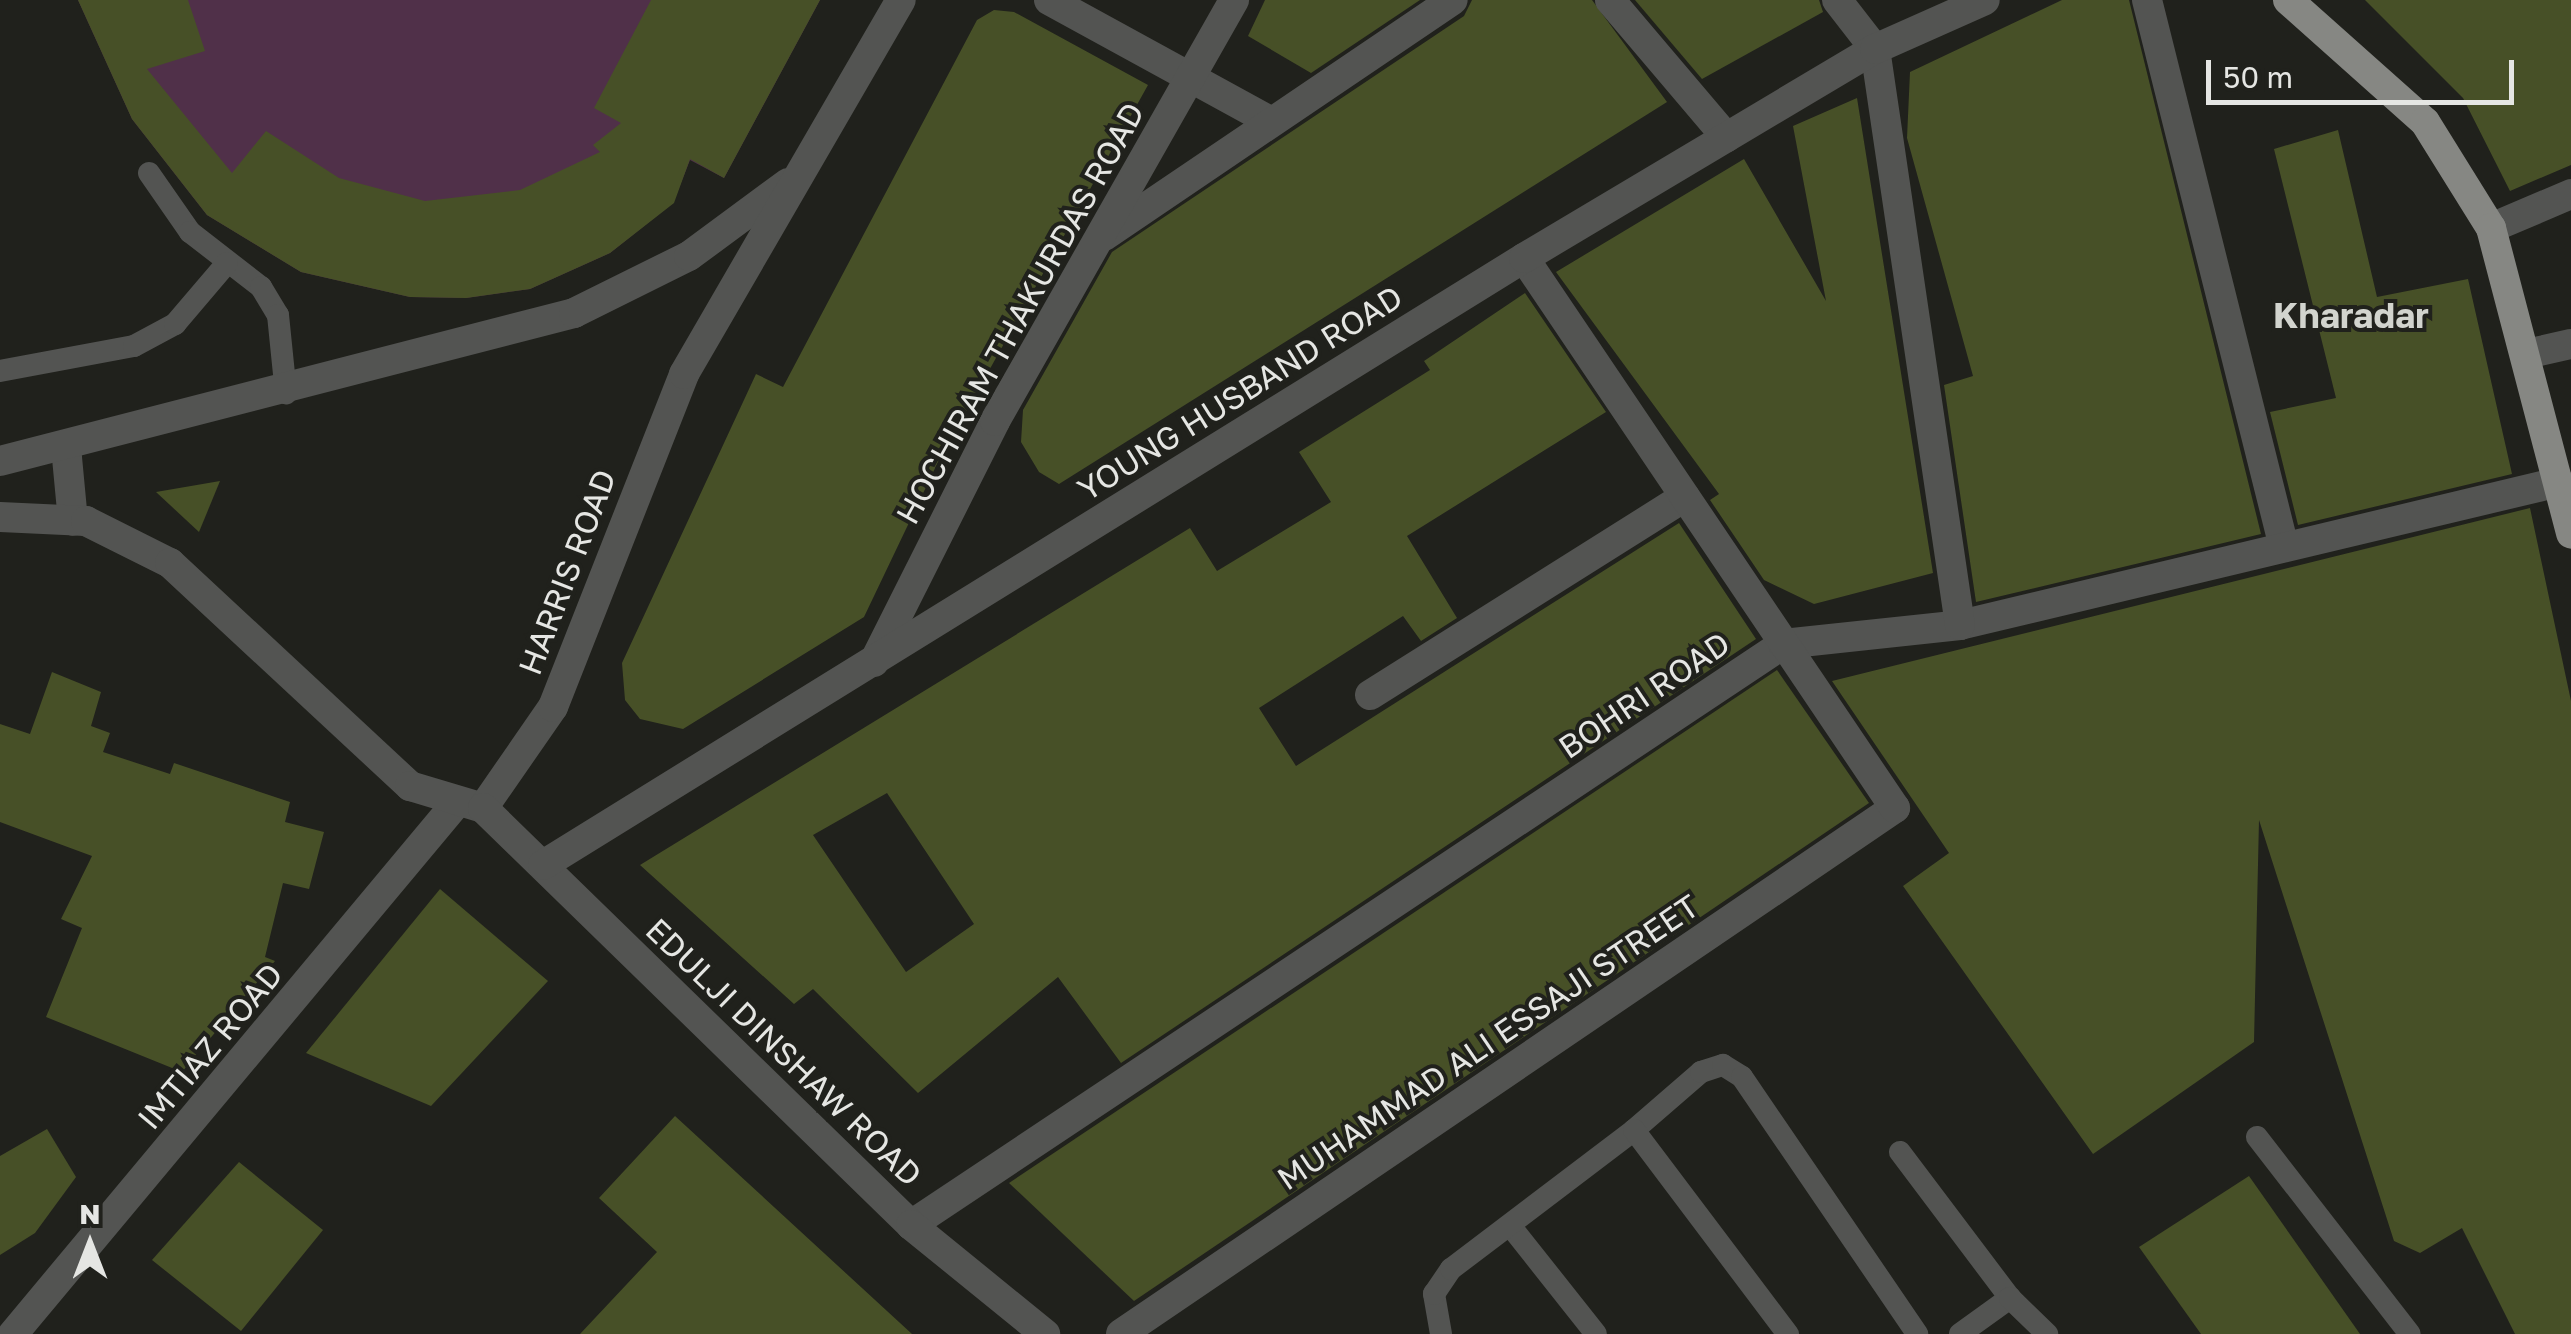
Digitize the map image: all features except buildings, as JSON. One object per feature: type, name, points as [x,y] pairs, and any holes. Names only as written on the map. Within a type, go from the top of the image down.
[{"type":"main road","points":[[2288,0],[2425,122],[2491,228],[2531,353],[2571,534]]},
{"type":"street","name":"HARRIS ROAD","points":[[471,804],[553,707],[684,374],[901,0]]},
{"type":"street","points":[[1049,0],[1270,121]]},
{"type":"street","name":"HOCHIRAM THAKURDAS ROAD","points":[[874,662],[1097,240],[1234,0]]},
{"type":"street","points":[[1097,240],[1453,0]]},
{"type":"street","points":[[1610,0],[1726,137]]},
{"type":"street","points":[[1837,0],[1875,48],[1960,625]]},
{"type":"street","name":"YOUNG HUSBAND ROAD","points":[[542,865],[1524,258],[1875,48],[1985,0]]},
{"type":"street","points":[[2148,0],[2284,547]]},
{"type":"street","points":[[0,461],[286,394],[574,313],[689,256],[798,176]]},
{"type":"street","points":[[2491,228],[2571,194]]},
{"type":"street","points":[[1524,258],[1783,644]]},
{"type":"street","points":[[2531,353],[2571,344]]},
{"type":"street","points":[[66,448],[72,520]]},
{"type":"street","name":"BOHRI ROAD","points":[[911,1225],[1783,644],[1960,625],[2559,482]]},
{"type":"street","points":[[1370,696],[1684,497]]},
{"type":"street","points":[[0,516],[72,520],[170,563],[410,786],[471,804]]},
{"type":"street","name":"MUHAMMAD ALI ESSAJI STREET","points":[[1121,1334],[1894,808],[1783,644]]},
{"type":"street","name":"EDULJI DINSHAW ROAD","points":[[471,804],[542,865],[911,1225],[1045,1334]]},
{"type":"street","name":"IMTIAZ ROAD","points":[[14,1334],[471,804]]},
{"type":"lane","points":[[149,173],[190,232],[261,287],[278,315],[286,394]]},
{"type":"lane","points":[[0,371],[134,346],[175,324],[227,263]]},
{"type":"lane","points":[[1441,1334],[1434,1294],[1452,1268],[1512,1228],[1701,1072],[1723,1065],[1742,1077],[1917,1334]]},
{"type":"lane","points":[[1634,1130],[1788,1334]]},
{"type":"lane","points":[[2257,1137],[2410,1334]]},
{"type":"lane","points":[[1900,1152],[2010,1298],[2047,1334]]},
{"type":"lane","points":[[1512,1228],[1596,1334]]},
{"type":"lane","points":[[1960,1334],[2010,1298]]},
{"type":"shaded area","points":[[78,0],[820,0],[724,178],[690,160],[673,203],[610,253],[530,289],[466,298],[410,297],[301,272],[207,215],[132,119]]},
{"type":"district","name":"Kharadar","points":[[2351,315]]}]
